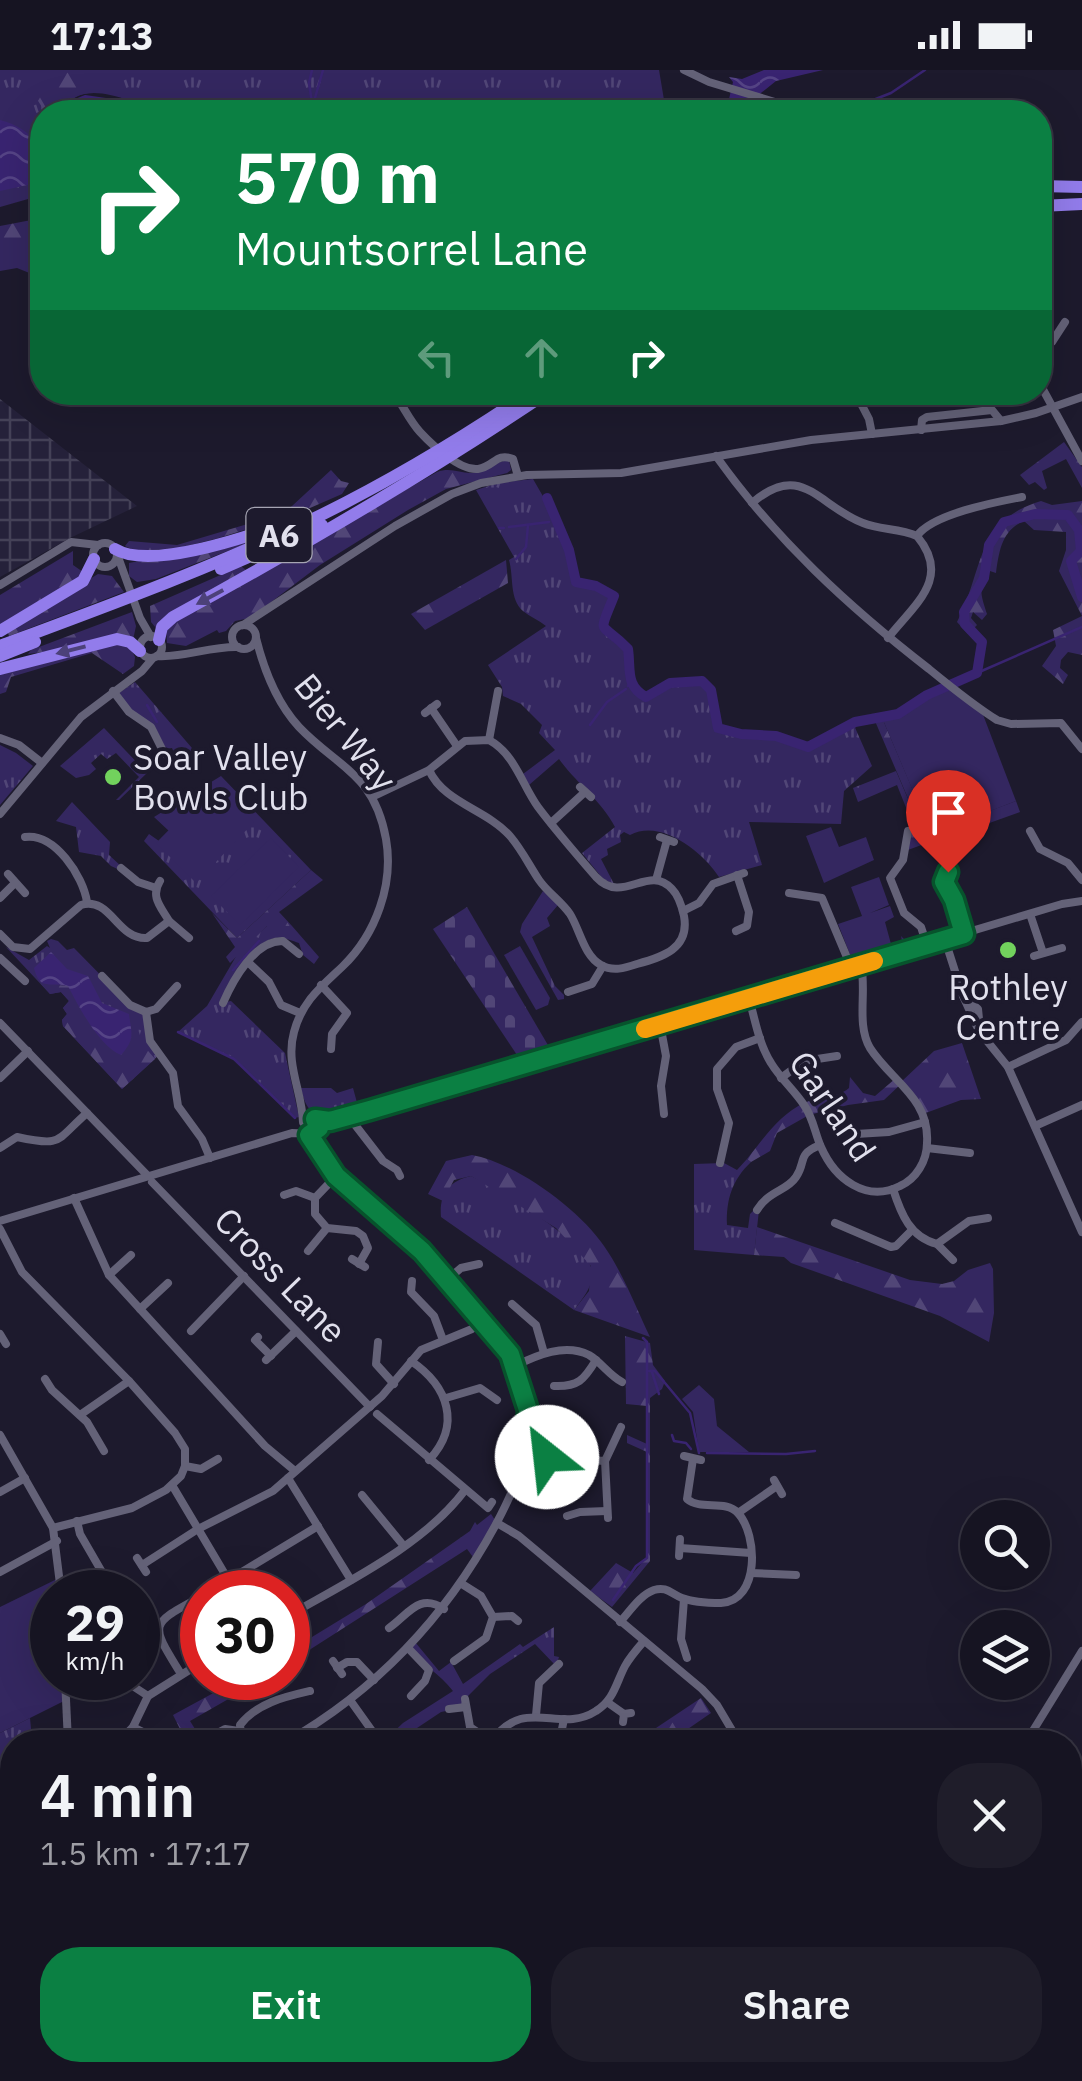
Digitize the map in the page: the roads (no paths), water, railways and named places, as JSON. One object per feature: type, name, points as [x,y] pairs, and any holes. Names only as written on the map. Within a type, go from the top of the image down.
[{"type":"highway","points":[[1052,187],[1082,188]]},
{"type":"highway","points":[[1052,197],[1082,196]]},
{"type":"highway","points":[[1052,205],[1082,204]]},
{"type":"highway","name":"A6","points":[[0,656],[260,554],[386,496],[518,405]]},
{"type":"highway","name":"A6","points":[[0,646],[256,545],[431,463]]},
{"type":"highway","points":[[116,551],[147,556],[230,540],[278,526],[369,490]]},
{"type":"highway","points":[[157,641],[162,627],[173,617],[386,496]]},
{"type":"highway","points":[[0,631],[83,581],[97,557]]},
{"type":"highway","points":[[0,669],[117,640],[141,649]]},
{"type":"street","points":[[684,70],[709,82],[775,100]]},
{"type":"street","points":[[709,82],[712,70]]},
{"type":"street","points":[[1052,342],[1065,322]]},
{"type":"street","points":[[217,646],[354,551],[440,500],[481,483],[523,476],[622,473],[872,434],[1001,421],[1082,397]]},
{"type":"street","points":[[402,405],[418,430],[459,463],[474,470],[498,457],[509,456],[523,476]]},
{"type":"street","points":[[862,405],[872,434]]},
{"type":"street","points":[[1052,406],[1082,461]]},
{"type":"street","points":[[716,456],[752,503],[852,608],[888,638],[1001,722],[1063,724],[1082,749]]},
{"type":"street","points":[[752,503],[769,490],[797,484],[858,522],[917,536],[932,562],[932,582],[888,638]]},
{"type":"street","points":[[917,536],[929,524],[1016,496]]},
{"type":"street","points":[[0,585],[66,544],[81,542],[126,583]]},
{"type":"street","points":[[97,557],[106,543],[116,551],[140,618],[157,641],[186,653]]},
{"type":"street","points":[[97,557],[114,562],[116,551]]},
{"type":"street","points":[[0,814],[81,716],[155,657],[254,644],[267,611]]},
{"type":"street","points":[[133,676],[141,649],[140,618]]},
{"type":"street","points":[[243,625],[250,626],[256,636]]},
{"type":"street","points":[[233,634],[241,648]]},
{"type":"street","name":"Bier Way","points":[[256,636],[261,663],[289,715],[344,764],[372,797],[388,851],[383,896],[363,942],[321,984],[300,1013],[290,1055],[302,1104],[321,1155],[336,1176]]},
{"type":"street","points":[[141,649],[157,641]]},
{"type":"street","points":[[155,657],[157,641]]},
{"type":"street","name":"Bier Way","points":[[241,648],[261,663]]},
{"type":"street","points":[[141,649],[155,657]]},
{"type":"street","points":[[112,691],[129,712],[151,727],[172,756]]},
{"type":"street","points":[[490,740],[500,697]]},
{"type":"street","points":[[431,708],[457,746]]},
{"type":"street","points":[[0,738],[18,745],[42,763]]},
{"type":"street","points":[[372,797],[429,770],[457,746],[473,739],[490,740],[508,756],[551,823],[608,887],[622,888],[656,880],[674,890],[683,911],[684,933],[676,947],[665,956],[620,969],[603,966],[590,955],[566,908],[543,886],[507,833],[479,810],[452,797],[429,770]]},
{"type":"street","points":[[551,823],[585,792]]},
{"type":"street","points":[[1030,831],[1040,850],[1068,863],[1082,880]]},
{"type":"street","points":[[905,833],[903,860],[892,872],[891,881],[904,913],[921,928],[927,945]]},
{"type":"street","points":[[29,834],[48,842],[76,872],[84,883],[87,902]]},
{"type":"street","points":[[656,880],[667,840]]},
{"type":"street","points":[[948,870],[944,882],[964,934]]},
{"type":"street","points":[[123,872],[138,882],[158,885],[157,904],[190,940]]},
{"type":"street","points":[[8,874],[24,893]]},
{"type":"street","points":[[683,911],[699,903],[714,884],[741,874],[749,912],[744,930]]},
{"type":"street","points":[[0,898],[15,883]]},
{"type":"street","name":"Garland","points":[[749,998],[760,1038],[781,1078],[808,1111],[820,1145],[848,1182],[866,1191],[893,1189],[916,1173],[927,1148],[925,1122],[912,1095],[869,1046],[856,966],[822,898],[813,894],[792,896]]},
{"type":"street","points":[[0,1221],[1081,899]]},
{"type":"street","points":[[87,902],[101,906],[128,933],[139,938],[151,936],[169,921]]},
{"type":"street","points":[[0,934],[14,947],[35,947],[54,935],[87,902]]},
{"type":"street","points":[[1030,914],[1038,955],[1062,948]]},
{"type":"street","points":[[944,940],[963,996],[978,1009],[980,1031],[1008,1067],[1074,1203],[1082,1232]]},
{"type":"street","points":[[226,1000],[233,980],[269,942],[282,942],[298,950]]},
{"type":"street","points":[[0,958],[21,979]]},
{"type":"street","points":[[249,963],[269,982],[281,1005],[300,1013]]},
{"type":"street","points":[[566,993],[592,984],[603,966]]},
{"type":"street","points":[[102,976],[130,1005],[146,1012],[156,1009],[171,987]]},
{"type":"street","points":[[321,984],[347,1012],[328,1044]]},
{"type":"street","points":[[146,1012],[150,1041],[174,1073],[178,1106],[202,1139],[210,1158]]},
{"type":"street","points":[[1008,1067],[1066,1040],[1082,1022]]},
{"type":"street","name":"Cross Lane","points":[[0,1023],[380,1414],[465,1490],[488,1508],[492,1502]]},
{"type":"street","points":[[660,1024],[666,1056],[661,1113]]},
{"type":"street","points":[[718,1157],[729,1123],[717,1089],[717,1069],[736,1046],[760,1038]]},
{"type":"street","points":[[0,1078],[28,1052]]},
{"type":"street","points":[[781,1078],[804,1062],[834,1059]]},
{"type":"street","points":[[1035,1126],[1082,1105]]},
{"type":"street","points":[[0,1148],[17,1137],[54,1142],[88,1113]]},
{"type":"street","points":[[349,1116],[383,1161],[399,1170]]},
{"type":"street","points":[[861,1136],[925,1122]]},
{"type":"street","points":[[758,1203],[794,1179],[805,1153],[820,1145]]},
{"type":"street","points":[[927,1148],[972,1154]]},
{"type":"street","points":[[304,1730],[374,1680],[409,1649],[444,1609],[497,1523],[519,1481],[526,1456],[528,1410],[516,1366],[483,1320],[402,1233],[336,1176],[315,1198],[314,1214],[327,1228],[364,1236],[368,1248],[359,1264]]},
{"type":"street","points":[[893,1189],[911,1230],[936,1244],[952,1260]]},
{"type":"street","points":[[284,1195],[296,1191],[315,1198]]},
{"type":"street","points":[[74,1198],[109,1275],[291,1474],[351,1580]]},
{"type":"street","points":[[936,1244],[970,1220],[985,1216]]},
{"type":"street","points":[[837,1227],[896,1246]]},
{"type":"street","points":[[308,1251],[327,1228]]},
{"type":"street","points":[[0,1229],[22,1272],[129,1381],[182,1442],[185,1466],[172,1485],[132,1508],[52,1528]]},
{"type":"street","points":[[890,1259],[911,1230]]},
{"type":"street","points":[[109,1275],[124,1266],[131,1255]]},
{"type":"street","points":[[446,1280],[462,1268],[476,1267]]},
{"type":"street","points":[[191,1331],[244,1276]]},
{"type":"street","points":[[412,1281],[408,1292],[434,1316],[443,1340]]},
{"type":"street","points":[[140,1309],[166,1289]]},
{"type":"street","points":[[512,1304],[530,1324],[544,1353]]},
{"type":"street","points":[[142,1565],[198,1529],[272,1491],[380,1414],[394,1384],[421,1350],[472,1330],[483,1320]]},
{"type":"street","points":[[258,1337],[255,1340],[268,1358],[296,1331]]},
{"type":"street","points":[[0,1334],[6,1344]]},
{"type":"street","points":[[379,1341],[376,1364],[394,1384]]},
{"type":"street","points":[[516,1366],[544,1353],[569,1351],[596,1360],[622,1382]]},
{"type":"street","points":[[554,1386],[578,1388],[596,1360]]},
{"type":"street","points":[[412,1361],[433,1377],[446,1398],[447,1430],[429,1460]]},
{"type":"street","points":[[45,1379],[80,1414],[104,1446]]},
{"type":"street","points":[[80,1414],[129,1381]]},
{"type":"street","points":[[446,1398],[475,1388],[491,1397]]},
{"type":"street","points":[[560,1459],[561,1429]]},
{"type":"street","points":[[569,1513],[608,1514],[606,1461],[621,1433]]},
{"type":"street","points":[[0,1435],[52,1528],[60,1570]]},
{"type":"street","points":[[526,1456],[606,1461]]},
{"type":"street","points":[[620,1622],[643,1596],[654,1590],[670,1590],[684,1599],[730,1601],[744,1590],[751,1573],[751,1553],[738,1514],[730,1508],[689,1502],[693,1458]]},
{"type":"street","points":[[185,1466],[201,1469],[218,1459]]},
{"type":"street","points":[[0,1492],[25,1478]]},
{"type":"street","points":[[172,1485],[222,1570]]},
{"type":"street","points":[[738,1514],[777,1487]]},
{"type":"street","points":[[310,1603],[443,1518],[465,1490]]},
{"type":"street","points":[[361,1494],[403,1545]]},
{"type":"street","points":[[77,1522],[102,1570]]},
{"type":"street","points":[[497,1523],[519,1536],[710,1696],[731,1730]]},
{"type":"street","points":[[248,1570],[318,1526]]},
{"type":"street","points":[[0,1572],[57,1541]]},
{"type":"street","points":[[680,1548],[751,1553]]},
{"type":"street","points":[[751,1573],[796,1575]]},
{"type":"street","points":[[462,1584],[480,1596],[493,1616]]},
{"type":"street","points":[[682,1655],[684,1599]]},
{"type":"street","points":[[389,1628],[420,1603],[431,1602],[444,1609]]},
{"type":"street","points":[[493,1616],[512,1616],[518,1622]]},
{"type":"street","points":[[455,1656],[486,1638],[493,1616]]},
{"type":"street","points":[[160,1639],[180,1672]]},
{"type":"street","points":[[505,1730],[514,1721],[536,1715],[586,1716],[607,1702],[627,1662],[644,1642]]},
{"type":"street","points":[[409,1649],[429,1670],[413,1690]]},
{"type":"street","points":[[1033,1730],[1082,1651]]},
{"type":"street","points":[[337,1668],[357,1662],[374,1680]]},
{"type":"street","points":[[536,1715],[539,1683],[561,1662]]},
{"type":"street","points":[[66,1700],[68,1730]]},
{"type":"street","points":[[130,1730],[146,1700]]},
{"type":"street","points":[[240,1730],[250,1714],[286,1700]]},
{"type":"street","points":[[350,1700],[371,1730]]},
{"type":"street","points":[[607,1702],[626,1716]]},
{"type":"street","points":[[448,1710],[466,1703],[470,1727],[474,1730]]},
{"type":"street","points":[[562,1730],[564,1718]]},
{"type":"street","points":[[133,1727],[138,1730]]},
{"type":"street","points":[[0,1935],[0,1951]]},
{"type":"water","points":[[764,70],[823,70],[776,81],[752,100],[729,100],[733,82],[729,77],[742,79]]},
{"type":"water","points":[[85,95],[120,100],[72,100]]},
{"type":"water","points":[[0,120],[30,136],[30,184],[0,191]]},
{"type":"water","points":[[51,952],[67,969],[88,976],[102,1003],[129,1014],[131,1040],[121,1055],[97,1035],[68,986],[39,980],[34,968]]},
{"type":"waterway","points":[[312,70],[312,100]]},
{"type":"waterway","points":[[314,100],[323,70]]},
{"type":"waterway","points":[[873,100],[925,70]]},
{"type":"waterway","points":[[547,498],[569,550],[576,582],[596,586],[614,596],[604,627],[628,649],[630,676],[639,693],[646,697],[670,683],[702,681],[711,690],[718,728],[776,736],[808,747],[855,722],[898,714],[927,695],[977,673],[982,642],[965,624],[964,612],[984,578],[989,545],[1004,522],[1035,514],[1068,515],[1079,530],[1081,551],[1071,561],[1082,597]]},
{"type":"waterway","points":[[509,527],[549,522]]},
{"type":"waterway","points":[[516,559],[526,547],[528,525]]},
{"type":"waterway","points":[[499,528],[504,528]]},
{"type":"waterway","points":[[977,673],[1082,627]]},
{"type":"waterway","points":[[628,686],[630,682]]},
{"type":"waterway","points":[[590,725],[607,702],[626,689]]},
{"type":"waterway","points":[[147,705],[157,722]]},
{"type":"waterway","points":[[233,970],[259,941]]},
{"type":"waterway","points":[[178,1032],[234,1059],[295,1118]]},
{"type":"waterway","points":[[613,1600],[636,1566],[647,1558],[647,1342],[643,1338]]},
{"type":"waterway","points":[[649,1371],[655,1371],[690,1413],[699,1453]]},
{"type":"waterway","points":[[652,1372],[659,1394]]},
{"type":"waterway","points":[[672,1435],[674,1441],[686,1443],[691,1449]]},
{"type":"waterway","points":[[707,1453],[815,1451]]},
{"type":"place","name":"Soar Valley Bowls Club","points":[[113,777]]},
{"type":"place","name":"Rothley Centre","points":[[1008,950]]}]
